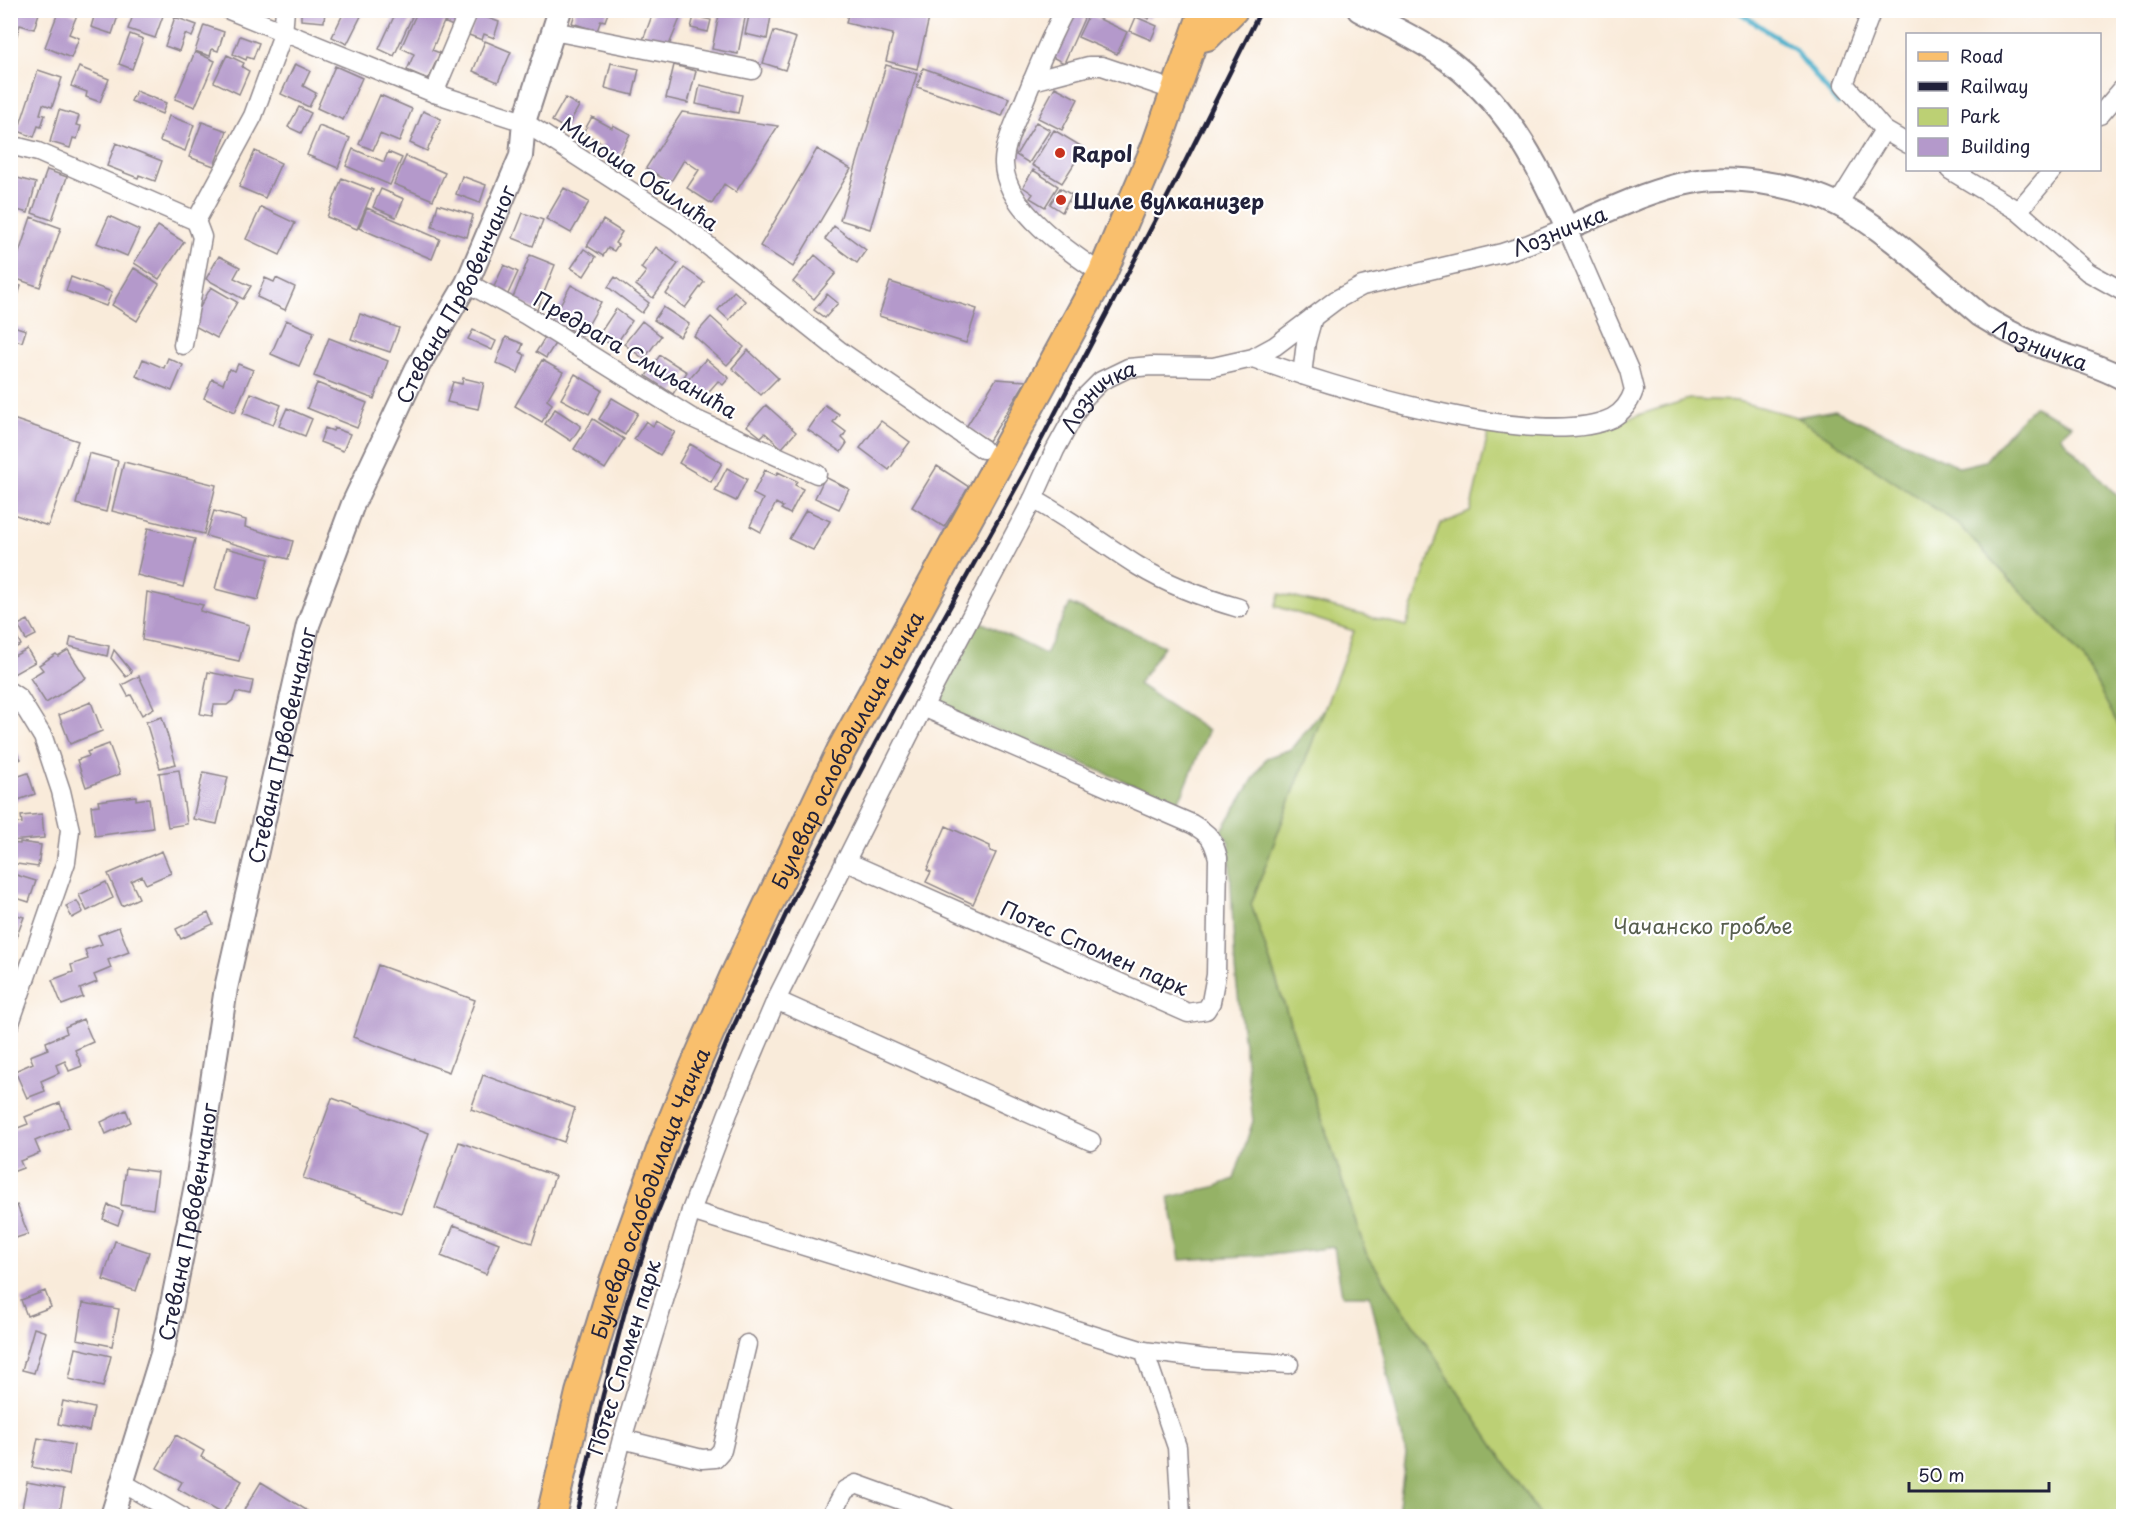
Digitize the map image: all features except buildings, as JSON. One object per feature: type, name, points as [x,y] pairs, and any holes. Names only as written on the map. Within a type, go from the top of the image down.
[{"type":"main road","name":"Булевар ослободилаца Чачка","points":[[551,1516],[580,1393],[614,1281],[665,1139],[730,987],[852,729],[1102,274],[1148,168],[1204,10]]},
{"type":"main road","points":[[1195,39],[1207,36],[1233,10]]},
{"type":"street","name":"Милоша Обилића","points":[[229,10],[434,93],[524,122],[677,221],[840,351],[983,449]]},
{"type":"street","points":[[196,221],[253,116],[283,33],[285,10]]},
{"type":"street","points":[[434,93],[469,10]]},
{"type":"street","points":[[1065,10],[1032,81],[1004,156],[1004,166],[1014,194],[1043,230],[1058,244],[1102,274]]},
{"type":"street","points":[[1253,358],[1302,375],[1440,411],[1535,428],[1573,427],[1600,422],[1621,412],[1634,390],[1632,380],[1567,228],[1525,144],[1512,124],[1482,90],[1440,54],[1359,10]]},
{"type":"street","points":[[1872,10],[1844,84],[1884,130],[1906,143]]},
{"type":"street","points":[[556,21],[752,70]]},
{"type":"street","name":"Стевана Првовенчаног","points":[[112,1516],[162,1354],[198,1175],[226,988],[308,625],[353,504],[417,368],[467,283],[521,156],[524,122],[556,21]]},
{"type":"street","points":[[1032,81],[1089,66],[1102,66],[1176,91]]},
{"type":"street","points":[[2101,114],[2124,87]]},
{"type":"street","points":[[1838,204],[1884,130]]},
{"type":"street","points":[[10,145],[38,152],[196,221],[202,237],[183,345]]},
{"type":"street","points":[[1952,171],[2018,211],[2088,272],[2124,292]]},
{"type":"street","points":[[2018,211],[2052,171]]},
{"type":"street","name":"Лозничка","points":[[1033,499],[1055,450],[1083,399],[1101,381],[1120,372],[1137,367],[1213,367],[1253,358],[1275,346],[1346,294],[1362,286],[1502,253],[1647,195],[1686,183],[1707,180],[1746,180],[1782,186],[1804,191],[1838,204],[1864,220],[1980,315],[1993,323],[2017,336],[2124,379]]},
{"type":"street","name":"Предрага Смиљанића","points":[[467,283],[526,315],[690,417],[817,474]]},
{"type":"street","points":[[1302,375],[1306,342],[1313,317]]},
{"type":"street","points":[[1033,499],[1073,522],[1138,566],[1170,583],[1195,594],[1239,608]]},
{"type":"street","name":"Потес Спомен парк","points":[[602,1516],[621,1439],[691,1211],[728,1113],[776,1000],[845,861],[1033,499]]},
{"type":"street","points":[[10,692],[19,698],[43,737],[61,791],[70,830],[66,862],[10,1023]]},
{"type":"street","name":"Потес Спомен парк","points":[[845,861],[1188,1013],[1206,1010],[1211,1002],[1216,975],[1218,858],[1214,842],[1205,832],[1192,824],[923,707]]},
{"type":"street","points":[[776,1000],[1091,1141]]},
{"type":"street","points":[[691,1211],[1144,1351],[1207,1359],[1289,1364]]},
{"type":"street","points":[[621,1439],[702,1459],[715,1458],[722,1450],[747,1344]]},
{"type":"street","points":[[1144,1351],[1177,1447],[1181,1516]]},
{"type":"street","points":[[123,1483],[180,1516]]},
{"type":"street","points":[[831,1516],[845,1490],[856,1484],[945,1516]]},
{"type":"green space","name":"Чачанско гробље","points":[[1689,399],[1737,401],[1797,417],[1958,524],[2083,658],[2123,734],[2123,1516],[1540,1516],[1366,1253],[1251,904],[1354,631],[1275,606],[1280,594],[1406,626],[1441,524],[1470,512],[1490,426],[1600,427]]},
{"type":"green space","points":[[2034,407],[2072,425],[2060,436],[2123,502],[2123,734],[2083,658],[1958,524],[1797,417],[1835,410],[1960,467],[1985,461],[2016,424]]},
{"type":"green space","points":[[1070,604],[1164,646],[1138,684],[1208,731],[1183,793],[1176,803],[1053,751],[936,707],[979,621],[1045,654]]},
{"type":"green space","points":[[1326,706],[1251,904],[1366,1253],[1540,1516],[1411,1516],[1398,1512],[1406,1454],[1370,1295],[1342,1295],[1334,1247],[1279,1254],[1180,1260],[1169,1197],[1214,1187],[1234,1179],[1253,1121],[1235,969],[1229,843],[1222,830],[1266,758],[1291,749]]},
{"type":"waterway","name":"Лозничка","points":[[1736,10],[1794,49],[1838,104]]},
{"type":"railway","points":[[576,1516],[603,1395],[627,1303],[656,1216],[731,1032],[794,897],[895,706],[1023,475],[1173,186],[1261,10]]},
{"type":"place","name":"Rapol","points":[[1060,153]]},
{"type":"place","name":"Шиле вулканизер","points":[[1061,200]]}]
